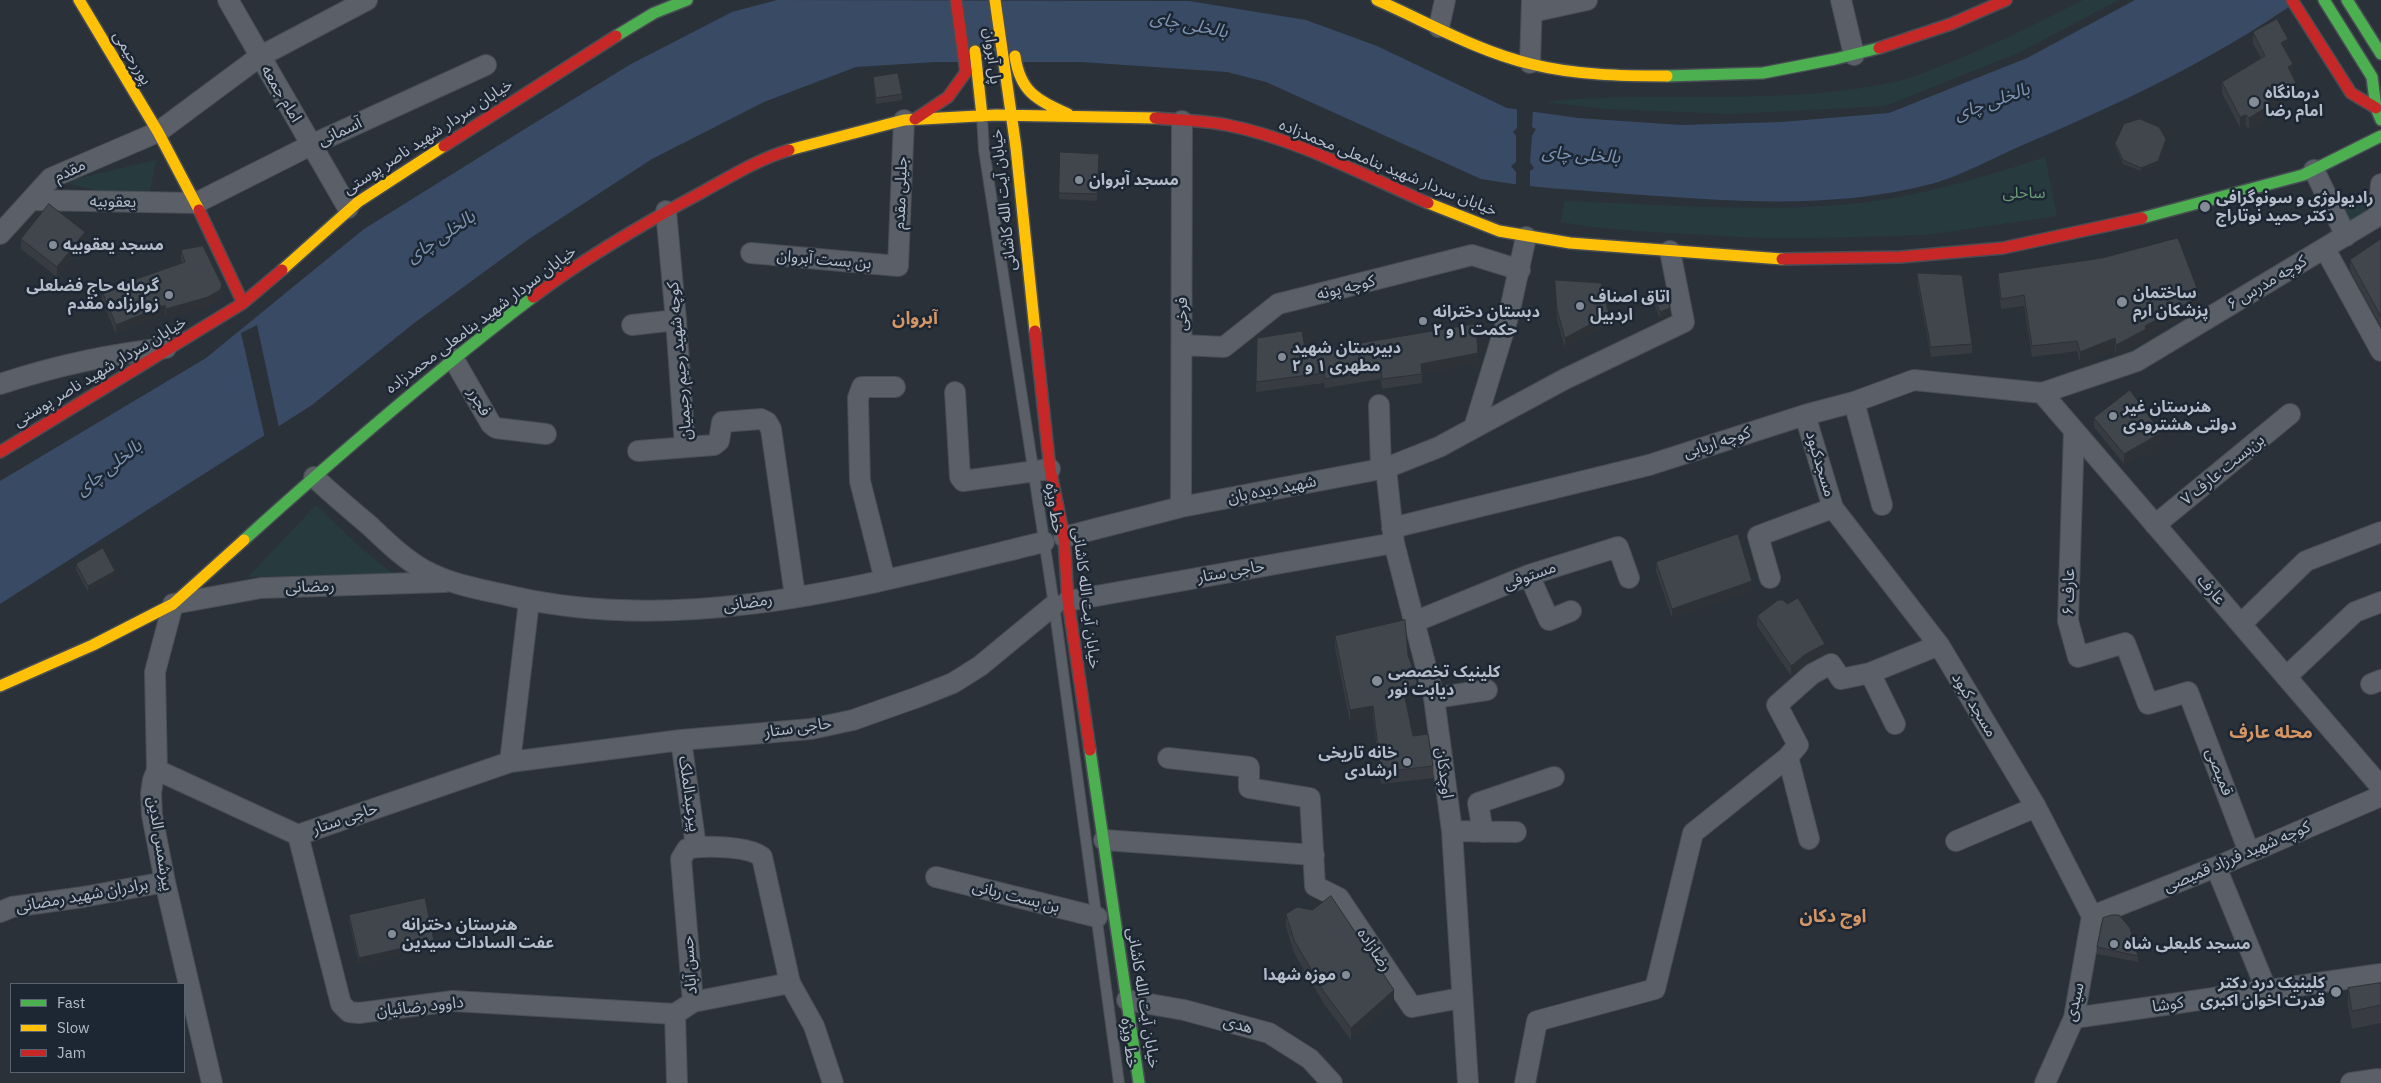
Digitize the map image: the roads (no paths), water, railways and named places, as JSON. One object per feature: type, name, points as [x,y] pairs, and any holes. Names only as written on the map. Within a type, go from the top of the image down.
[{"type":"main road","name":"پوررحیمی","points":[[79,0],[158,132]]},
{"type":"main road","name":"خیابان سردار شهید ناصر پوستی","points":[[0,452],[243,303],[268,284],[348,208],[621,33],[654,13],[687,0]]},
{"type":"main road","points":[[909,120],[948,97],[963,79],[966,72],[956,0]]},
{"type":"main road","name":"پل آبروان","points":[[968,0],[982,116]]},
{"type":"main road","name":"پل آبروان","points":[[996,0],[1011,70],[1011,115]]},
{"type":"main road","points":[[1377,0],[1485,48],[1530,64],[1586,74],[1650,76],[1722,76],[1775,71],[1854,55],[1966,19],[2006,0]]},
{"type":"main road","points":[[2292,0],[2351,93],[2376,108]]},
{"type":"main road","points":[[2324,0],[2372,78],[2376,108],[2381,120]]},
{"type":"main road","points":[[2347,0],[2381,54]]},
{"type":"main road","points":[[1014,40],[1011,70],[1023,87],[1042,102],[1070,116]]},
{"type":"main road","name":"خیابان سردار شهید بنامعلی محمدزاده","points":[[0,686],[93,645],[173,604],[357,438],[453,358],[570,269],[666,211],[768,156],[841,135],[909,120],[1011,115],[1128,116],[1228,126],[1293,144],[1457,216],[1499,231],[1526,237],[1626,249],[1798,260],[1900,257],[2004,248],[2096,229],[2200,204],[2314,170],[2381,136]]},
{"type":"main road","name":"خیابان آیت الله کاشانی","points":[[1011,115],[1042,470],[1064,537],[1061,603],[1104,840],[1139,1083]]},
{"type":"main road","points":[[158,132],[196,203],[243,303]]},
{"type":"main road","points":[[1044,542],[1064,537]]},
{"type":"street","name":"امام جمعه","points":[[228,0],[259,57],[348,208]]},
{"type":"street","name":"مقدم","points":[[3,226],[51,178],[158,132],[259,57],[367,0]]},
{"type":"street","points":[[1439,27],[1445,0]]},
{"type":"street","points":[[1530,64],[1532,6],[1587,0]]},
{"type":"street","points":[[1840,0],[1854,55]]},
{"type":"street","name":"آسمانی","points":[[196,203],[311,145],[486,65]]},
{"type":"street","name":"جلیلی مقدم","points":[[898,266],[909,120]]},
{"type":"street","name":"فرخی","points":[[1181,508],[1182,121]]},
{"type":"street","points":[[2314,170],[2346,236]]},
{"type":"street","name":"کوچه مدرس ۶","points":[[2042,393],[2138,361],[2325,249],[2378,216],[2381,184]]},
{"type":"street","name":"یعقوبیه","points":[[30,200],[196,203]]},
{"type":"street","name":"کوچه شهید رحیم رحیمیان","points":[[666,211],[685,447],[718,444],[720,426],[726,421],[761,419],[767,422],[771,429],[795,596]]},
{"type":"street","points":[[1474,428],[1493,371],[1520,270],[1526,237]]},
{"type":"street","points":[[2325,249],[2381,351]]},
{"type":"street","name":"شهید دیده بان","points":[[1064,537],[1181,508],[1384,468],[1439,447],[1565,379],[1684,322],[1670,251]]},
{"type":"street","name":"بن بست آبروان","points":[[751,253],[898,266]]},
{"type":"street","name":"کوچه پونه","points":[[1182,345],[1224,347],[1278,304],[1472,255],[1520,270]]},
{"type":"street","points":[[632,325],[676,320]]},
{"type":"street","points":[[0,384],[44,370],[118,353],[173,347]]},
{"type":"street","name":"فجرر","points":[[453,358],[491,424],[496,428],[546,434]]},
{"type":"street","name":"کوچه اربابی","points":[[1393,535],[1649,465],[1805,415],[1854,402],[1914,380],[2042,393]]},
{"type":"street","points":[[885,580],[860,481],[858,398],[862,387],[895,387]]},
{"type":"street","points":[[955,392],[960,477],[962,481],[1042,470]]},
{"type":"street","name":"عارف","points":[[2042,393],[2381,787]]},
{"type":"street","points":[[1854,402],[1882,505]]},
{"type":"street","name":"اوچدکان","points":[[1379,405],[1384,468],[1393,535],[1434,698],[1452,831],[1468,1083]]},
{"type":"street","name":"بن‌بست عارف ۷","points":[[2155,525],[2290,414]]},
{"type":"street","name":"مسجدکبود","points":[[1770,578],[1758,536],[1833,508],[1805,415]]},
{"type":"street","name":"عارف ۶","points":[[2074,430],[2068,621],[2078,657],[2125,644],[2148,704],[2188,692]]},
{"type":"street","points":[[638,451],[685,447]]},
{"type":"street","name":"رمضانی","points":[[314,477],[399,554],[424,570],[449,582],[529,601],[578,609],[657,612],[705,609],[885,580],[1044,542]]},
{"type":"street","name":"مسجد کبود","points":[[1833,508],[1939,645],[2036,807],[2092,916]]},
{"type":"street","points":[[2241,624],[2306,560],[2381,532]]},
{"type":"street","name":"حاجی ستار","points":[[157,770],[298,835],[510,762],[681,740],[811,729],[853,720],[952,683],[980,666],[1061,603],[1393,535]]},
{"type":"street","name":"مستوفی","points":[[1414,622],[1529,575],[1618,547],[1628,578]]},
{"type":"street","points":[[1529,575],[1549,620],[1571,611]]},
{"type":"street","name":"رمضانی","points":[[173,604],[261,588],[449,582]]},
{"type":"street","points":[[510,762],[529,601]]},
{"type":"street","points":[[2286,677],[2355,612],[2381,602]]},
{"type":"street","name":"پیرشمس الدین","points":[[173,604],[155,672],[157,770],[151,793],[152,815],[165,882],[212,1083]]},
{"type":"street","points":[[1525,1083],[1537,1021],[1655,989],[1693,833],[1788,756],[1798,745],[1776,705],[1812,674],[1832,664],[1841,679],[1870,673],[1939,645]]},
{"type":"street","points":[[1870,673],[1895,724]]},
{"type":"street","points":[[1434,698],[1487,690]]},
{"type":"street","name":"قمیصی","points":[[2188,692],[2249,852]]},
{"type":"street","name":"پیرعبدالملک","points":[[681,740],[696,847]]},
{"type":"street","points":[[1788,756],[1809,839]]},
{"type":"street","name":"رضازاده","points":[[1168,758],[1249,767],[1249,788],[1310,798],[1316,886],[1339,898],[1412,1007],[1462,998]]},
{"type":"street","points":[[1483,832],[1478,803],[1554,776]]},
{"type":"street","name":"کوچه شهید فرزاد قمیصی","points":[[2092,916],[2216,867],[2381,796]]},
{"type":"street","points":[[1956,841],[2036,807]]},
{"type":"street","points":[[1452,831],[1516,832]]},
{"type":"street","name":"داوود رضائیان","points":[[298,835],[341,1004],[349,1012],[359,1014],[453,1001],[675,1014]]},
{"type":"street","points":[[1104,840],[1314,856]]},
{"type":"street","points":[[696,847],[751,850],[762,857],[790,982],[814,1026],[833,1083]]},
{"type":"street","name":"حسن آباد","points":[[677,1083],[675,1014],[693,1002],[681,859],[687,849],[696,847]]},
{"type":"street","points":[[2216,867],[2268,991]]},
{"type":"street","name":"بن بست ربانی","points":[[936,877],[1097,917]]},
{"type":"street","name":"برادران شهید رمضانی","points":[[0,912],[12,907],[165,882]]},
{"type":"street","name":"سیدی","points":[[2045,1083],[2074,1018],[2092,916]]},
{"type":"street","name":"کوشا","points":[[2074,1018],[2381,974]]},
{"type":"street","points":[[693,1002],[790,982]]},
{"type":"street","name":"هدی","points":[[1127,1000],[1184,1010],[1269,1033],[1310,1060],[1332,1083]]},
{"type":"street","points":[[2351,1083],[2378,1079],[2378,1083]]},
{"type":"lane","name":"خط ویژه","points":[[982,116],[984,150],[1042,470],[1044,542],[1061,603],[1097,917],[1119,1083]]},
{"type":"water","name":"بالخلی چای","points":[[777,0],[1189,1],[1306,20],[1377,46],[1507,108],[1578,118],[1681,125],[1781,122],[1889,113],[2027,58],[2135,0],[2299,0],[2233,42],[2165,80],[1965,172],[1942,181],[1894,192],[1856,198],[1818,200],[1742,201],[1666,197],[1536,187],[1481,179],[1266,82],[1227,72],[1081,62],[936,62],[856,67],[764,102],[652,159],[529,239],[413,324],[312,405],[0,604],[0,481],[206,358],[364,229],[528,127],[631,64],[732,12]]},
{"type":"place","name":"درمانگاه امام رضا","points":[[2254,102]]},
{"type":"place","name":"مسجد آبروان","points":[[1079,180]]},
{"type":"place","name":"رادیولوژی و سونوگرافی دکتر حمید نوتاراج","points":[[2205,207]]},
{"type":"place","name":"مسجد یعقوبیه","points":[[53,245]]},
{"type":"place","name":"گرمابه حاج فضلعلی زوارزاده مقدم","points":[[169,295]]},
{"type":"place","name":"ساختمان پزشکان ارم","points":[[2122,302]]},
{"type":"place","name":"اتاق اصناف اردبیل","points":[[1580,306]]},
{"type":"place","name":"دبستان دخترانه حکمت ۱ و ۲","points":[[1423,321]]},
{"type":"place","name":"دبیرستان شهید مطهری ۱ و ۲","points":[[1282,357]]},
{"type":"place","name":"هنرستان غیر دولتی هشترودی","points":[[2113,416]]},
{"type":"place","name":"کلینیک تخصصی دیابت نور","points":[[1377,681]]},
{"type":"place","name":"خانه تاریخی ارشادی","points":[[1407,762]]},
{"type":"place","name":"هنرستان دخترانه عفت السادات سیدین","points":[[392,934]]},
{"type":"place","name":"مسجد کلبعلی شاه","points":[[2114,944]]},
{"type":"place","name":"موزه شهدا","points":[[1346,975]]},
{"type":"place","name":"کلینیک درد دکتر قدرت اخوان اکبری","points":[[2336,992]]},
{"type":"district","name":"آبروان","points":[[915,319]]},
{"type":"district","name":"محله عارف","points":[[2271,733]]},
{"type":"district","name":"اوچ دکان","points":[[1833,917]]},
{"type":"park label","name":"ساحلی","points":[[2024,193]]}]
